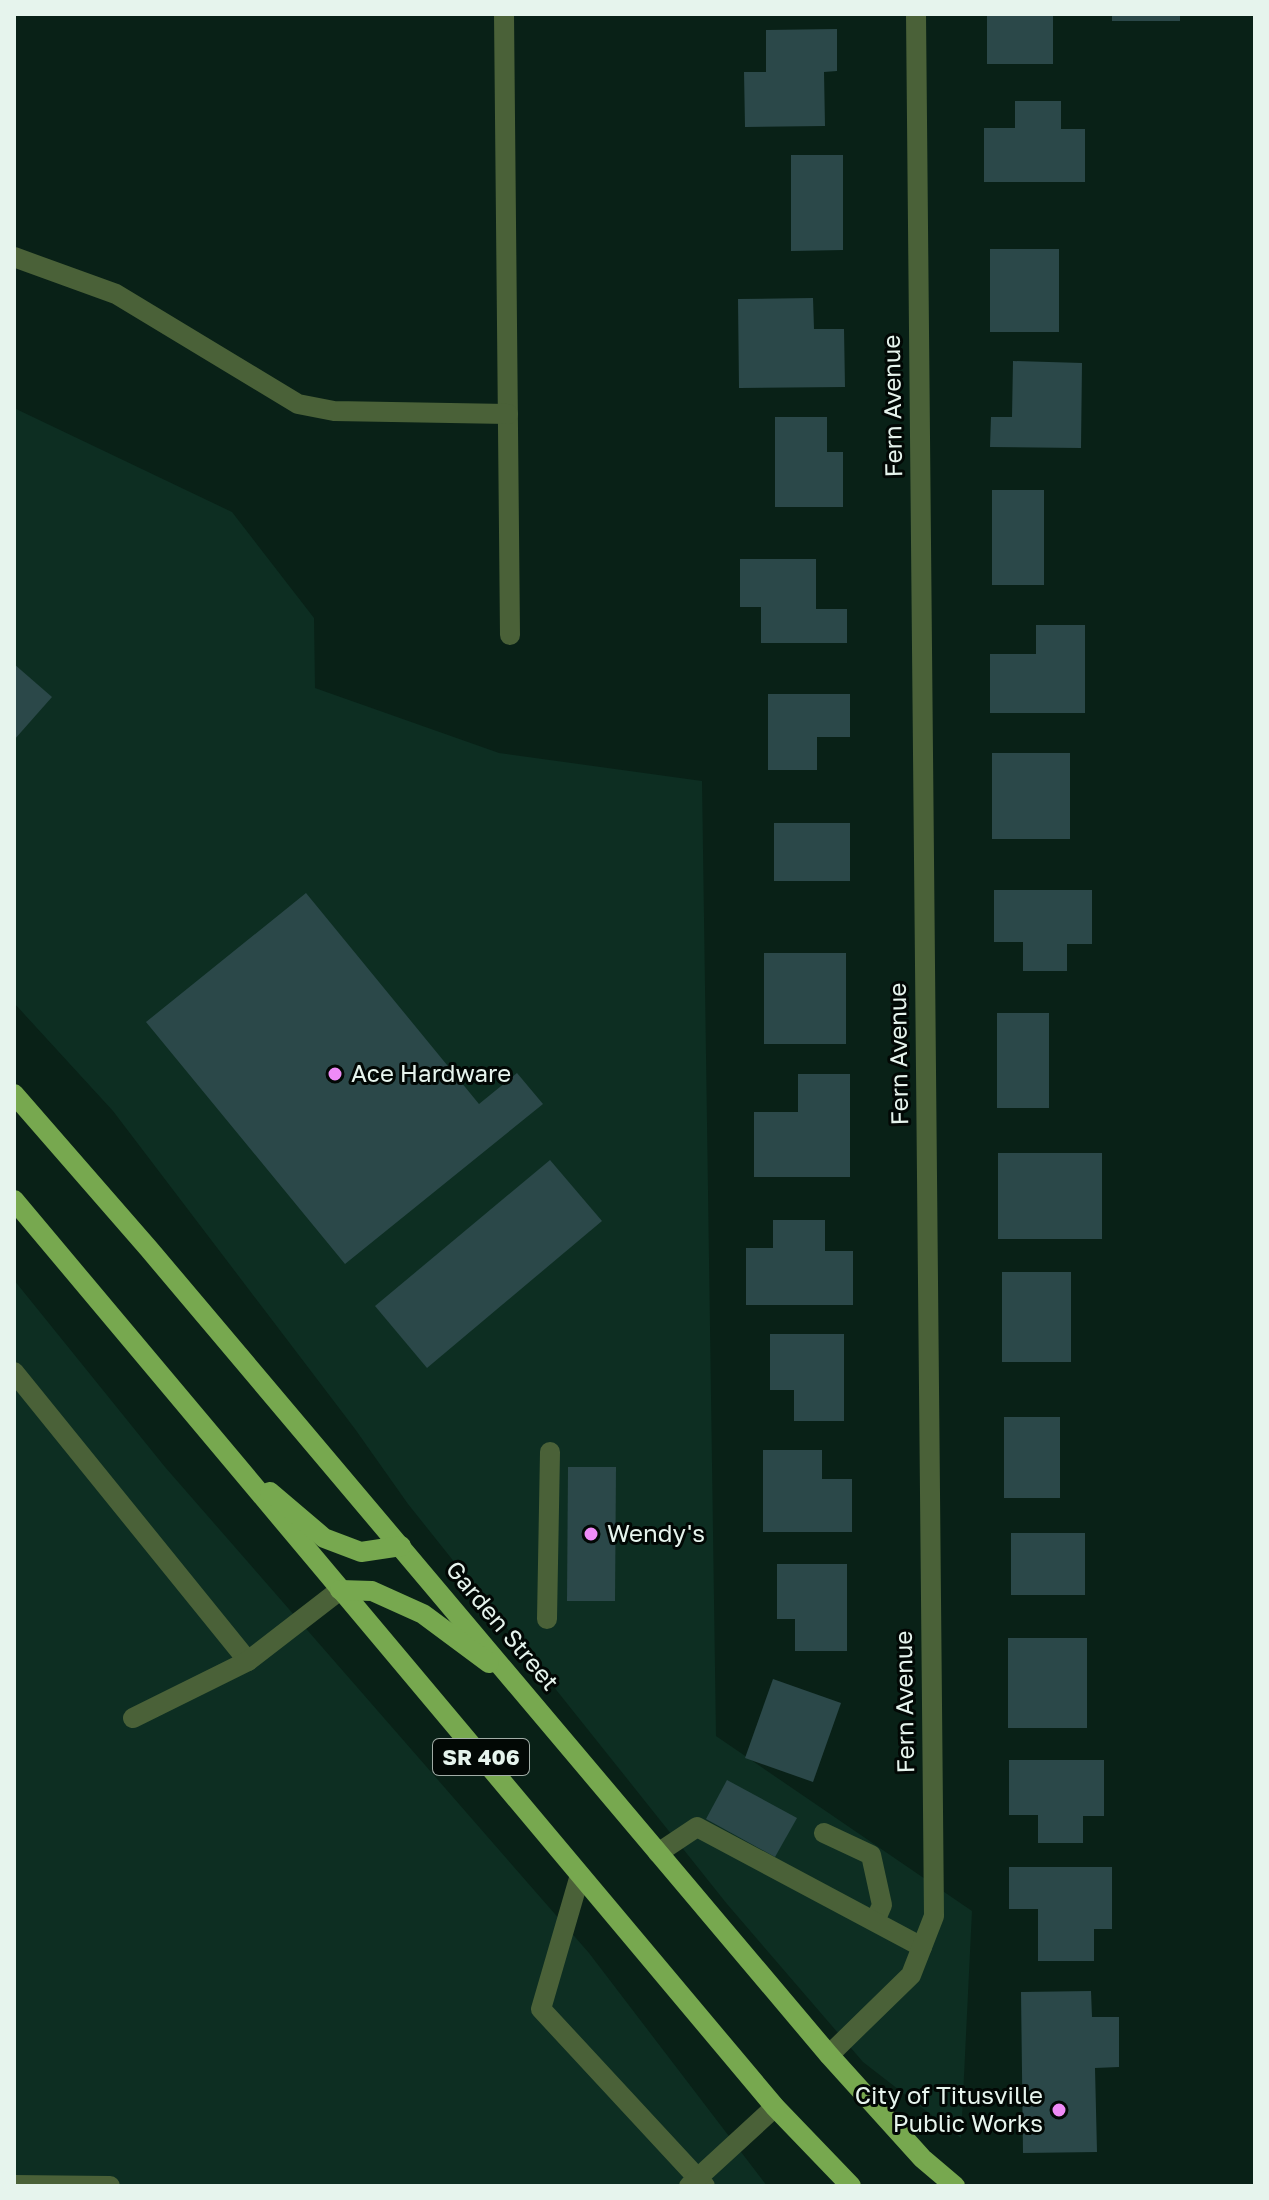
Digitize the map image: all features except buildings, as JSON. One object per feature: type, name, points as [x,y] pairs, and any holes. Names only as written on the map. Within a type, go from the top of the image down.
[{"type":"main road","name":"Garden Street","points":[[14,1094],[401,1546],[829,2055],[922,2158],[955,2186]]},
{"type":"main road","name":"SR 406","points":[[14,1200],[775,2107],[851,2186]]},
{"type":"main road","points":[[228,1456],[324,1538],[361,1552],[401,1546]]},
{"type":"main road","points":[[340,1590],[372,1591],[423,1614],[517,1685]]},
{"type":"street","points":[[504,14],[510,635]]},
{"type":"street","name":"Fern Avenue","points":[[829,2055],[911,1975],[934,1916],[916,14]]},
{"type":"street","points":[[14,257],[116,294],[298,404],[334,411],[508,414]]},
{"type":"street","points":[[14,1372],[248,1661]]},
{"type":"street","points":[[547,1619],[550,1452]]},
{"type":"street","points":[[133,1718],[248,1661],[340,1590]]},
{"type":"street","points":[[658,1853],[697,1827],[922,1947]]},
{"type":"street","points":[[824,1833],[871,1855],[882,1905],[875,1921]]},
{"type":"street","points":[[580,1875],[541,2009],[697,2183],[775,2107]]},
{"type":"street","points":[[14,2185],[110,2186]]},
{"type":"shaded area","points":[[14,408],[232,512],[314,618],[315,688],[499,753],[702,781],[716,1736],[972,1911],[961,2138],[863,2062],[727,1904],[408,1504],[355,1429],[113,1111],[14,1003]]},
{"type":"shaded area","points":[[14,1280],[165,1467],[589,1953],[767,2186],[14,2186]]},
{"type":"place","name":"Ace Hardware","points":[[335,1074]]},
{"type":"place","name":"Wendy's","points":[[591,1534]]},
{"type":"place","name":"City of Titusville Public Works","points":[[1059,2110]]}]
